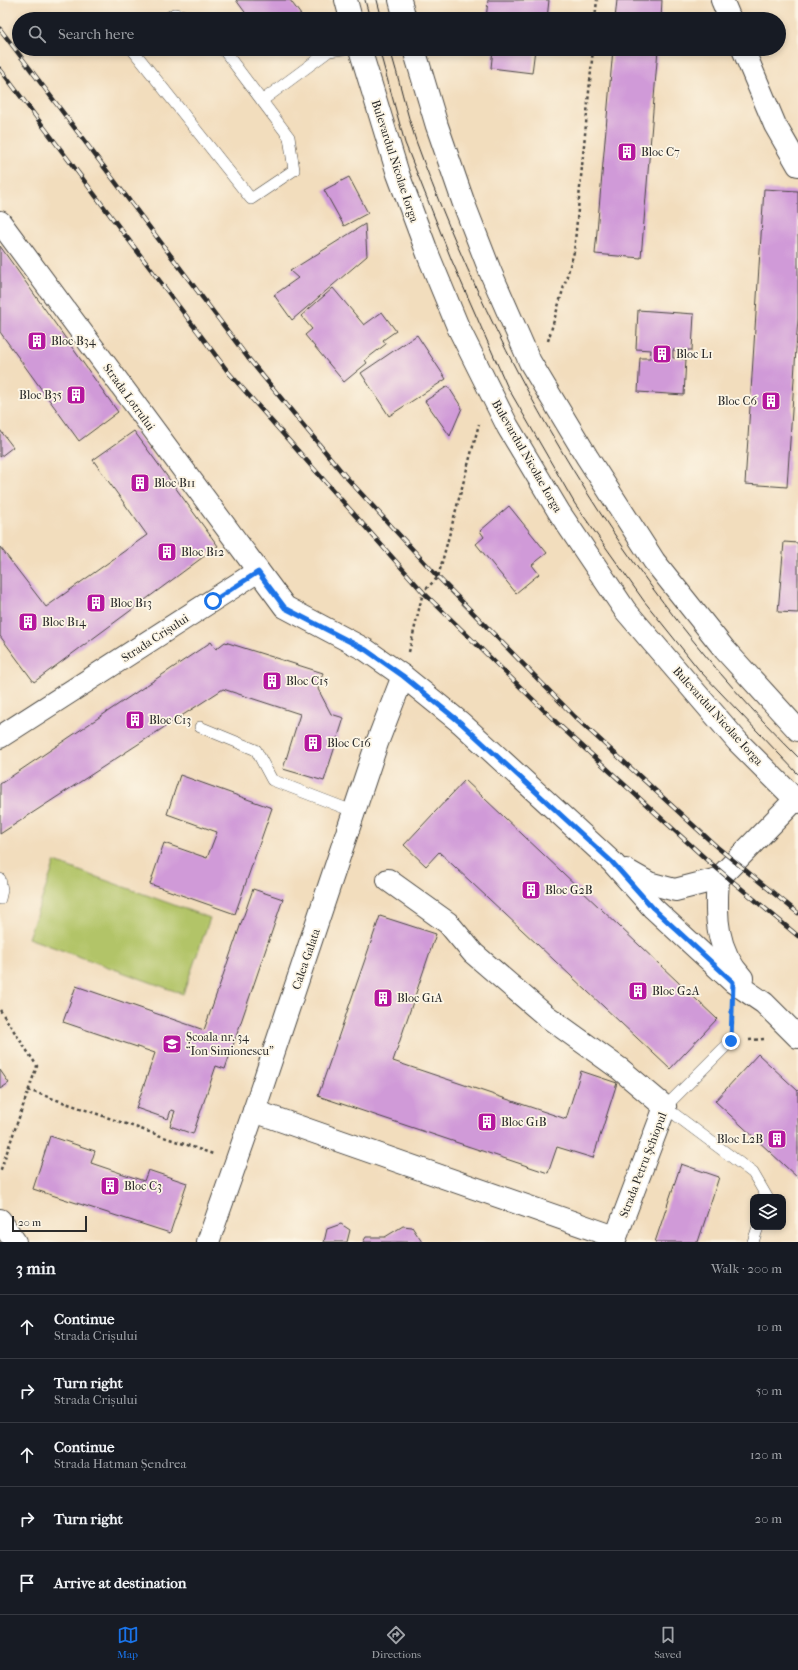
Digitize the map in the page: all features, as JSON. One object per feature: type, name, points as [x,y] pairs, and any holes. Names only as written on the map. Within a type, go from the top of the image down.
[{"type":"street","points":[[346,0],[349,12]]},
{"type":"street","points":[[400,0],[404,12]]},
{"type":"street","points":[[722,0],[727,12]]},
{"type":"street","name":"Bulevardul Nicolae Iorga","points":[[362,56],[398,174],[429,257],[458,327],[508,427],[559,512],[625,610],[738,742],[797,800]]},
{"type":"street","points":[[416,56],[437,126],[464,204],[490,271],[530,362],[587,457],[654,561],[725,650],[798,730]]},
{"type":"street","points":[[746,56],[775,125],[798,165]]},
{"type":"street","name":"Strada Lotrului","points":[[0,222],[258,572]]},
{"type":"street","points":[[258,572],[285,608],[366,650],[403,676],[461,723],[612,862],[653,908],[733,982],[764,1003]]},
{"type":"street","name":"Strada Crișului","points":[[3,728],[258,572]]},
{"type":"street","name":"Calea Galata","points":[[208,1242],[235,1161],[254,1111],[377,743],[403,676]]},
{"type":"street","points":[[612,862],[649,883],[675,890],[718,879],[797,800]]},
{"type":"street","points":[[718,879],[717,922],[721,945],[732,967],[764,1003],[798,1037]]},
{"type":"street","points":[[388,880],[448,923],[473,953],[539,1010],[620,1069],[665,1108]]},
{"type":"street","name":"Strada Petru Șchiopul","points":[[614,1240],[665,1108]]},
{"type":"street","points":[[254,1111],[614,1240]]},
{"type":"street","points":[[0,1220],[15,1242]]},
{"type":"lane","points":[[138,56],[251,200],[294,170],[289,137],[263,100],[228,56]]},
{"type":"lane","points":[[263,100],[322,56]]},
{"type":"lane","points":[[200,727],[256,750],[272,780],[355,812]]},
{"type":"lane","points":[[0,880],[2,890],[0,899]]},
{"type":"lane","name":"Strada Petru Șchiopul","points":[[665,1108],[731,1041]]},
{"type":"lane","points":[[665,1108],[753,1173],[765,1194]]},
{"type":"lane","points":[[753,1242],[757,1230]]},
{"type":"path","points":[[596,12],[597,0]]},
{"type":"path","points":[[548,341],[574,252],[591,56]]},
{"type":"path","points":[[403,676],[424,592],[438,577],[481,419]]},
{"type":"path","points":[[733,982],[731,1041],[768,1039]]},
{"type":"path","points":[[0,1010],[37,1066],[0,1172]]},
{"type":"path","points":[[28,1090],[235,1161]]},
{"type":"green space","points":[[55,862],[210,918],[183,994],[28,938]]},
{"type":"building","points":[[236,0],[290,0],[299,12],[245,12]]},
{"type":"building","points":[[488,0],[549,0],[548,12],[487,12]]},
{"type":"building","points":[[617,0],[662,0],[661,12],[616,12]]},
{"type":"building","points":[[492,56],[534,56],[532,73],[491,68]]},
{"type":"building","name":"Bloc C7","points":[[612,56],[657,56],[641,258],[595,254]]},
{"type":"building","points":[[349,177],[368,213],[344,226],[324,190]]},
{"type":"building","name":"Bloc C6","points":[[764,189],[798,191],[798,318],[787,487],[745,484]]},
{"type":"building","points":[[365,224],[367,256],[292,320],[274,295],[298,278],[290,271]]},
{"type":"building","points":[[0,246],[118,412],[79,441],[0,332]]},
{"type":"building","points":[[333,288],[364,325],[382,312],[396,331],[383,340],[386,344],[365,360],[367,363],[344,382],[305,335],[312,329],[301,316]]},
{"type":"building","name":"Bloc L1","points":[[638,310],[694,314],[692,350],[673,350],[673,358],[686,359],[684,395],[638,392],[640,358],[650,358],[651,350],[636,349]]},
{"type":"building","points":[[417,335],[446,379],[389,416],[361,373]]},
{"type":"building","points":[[448,386],[462,408],[450,436],[425,401]]},
{"type":"building","points":[[0,430],[13,447],[0,457]]},
{"type":"building","points":[[134,431],[218,546],[34,682],[0,636],[0,547],[46,607],[147,535],[93,460]]},
{"type":"building","points":[[509,506],[547,553],[532,565],[539,574],[516,593],[476,544],[484,537],[480,531]]},
{"type":"building","points":[[784,542],[798,543],[798,613],[778,612]]},
{"type":"building","points":[[211,642],[216,649],[225,642],[323,673],[318,689],[331,714],[344,718],[324,781],[283,769],[300,714],[223,689],[0,834],[0,784]]},
{"type":"building","points":[[180,775],[272,808],[235,914],[150,884],[164,843],[207,858],[217,832],[167,814]]},
{"type":"building","points":[[465,780],[717,1019],[670,1069],[439,852],[426,866],[404,845]]},
{"type":"building","points":[[253,889],[283,899],[225,1069],[216,1066],[193,1134],[170,1126],[175,1111],[171,1110],[168,1119],[136,1108],[155,1053],[63,1022],[76,986],[204,1030]]},
{"type":"building","points":[[380,916],[436,934],[393,1061],[566,1119],[581,1071],[617,1083],[593,1158],[557,1147],[548,1173],[318,1096]]},
{"type":"building","name":"Bloc L2B","points":[[758,1054],[798,1091],[798,1178],[715,1101]]},
{"type":"building","points":[[0,1070],[9,1083],[0,1089]]},
{"type":"building","name":"Bloc C3","points":[[50,1136],[95,1151],[91,1163],[144,1181],[148,1170],[187,1183],[170,1233],[33,1189]]},
{"type":"building","points":[[681,1164],[719,1177],[698,1242],[655,1242]]},
{"type":"building","points":[[341,1224],[350,1230],[347,1242],[324,1242],[327,1229]]},
{"type":"building","points":[[403,1226],[412,1227],[422,1242],[363,1242],[366,1237],[385,1237]]},
{"type":"tram line","points":[[365,0],[368,12]]},
{"type":"tram line","points":[[377,0],[380,12]]},
{"type":"tram line","points":[[381,56],[405,143],[452,261],[507,386],[575,504],[644,601],[700,671],[798,774]]},
{"type":"tram line","points":[[392,56],[416,141],[449,226],[486,310],[528,391],[573,470],[623,547],[677,620],[735,691],[798,757]]},
{"type":"railway","points":[[0,29],[12,45]]},
{"type":"railway","points":[[20,56],[248,358],[346,477],[438,577],[575,717],[717,847],[798,913]]},
{"type":"railway","points":[[0,69],[229,373],[423,592],[558,724],[707,860],[798,936]]},
{"type":"place","name":"Bloc C7","points":[[627,152]]},
{"type":"place","name":"Bloc B34","points":[[37,341]]},
{"type":"place","name":"Bloc L1","points":[[662,354]]},
{"type":"place","name":"Bloc B35","points":[[76,395]]},
{"type":"place","name":"Bloc C6","points":[[771,401]]},
{"type":"place","name":"Bloc B11","points":[[140,483]]},
{"type":"place","name":"Bloc B12","points":[[167,552]]},
{"type":"place","name":"Bloc B13","points":[[96,603]]},
{"type":"place","name":"Bloc B14","points":[[28,622]]},
{"type":"place","name":"Bloc C15","points":[[272,681]]},
{"type":"place","name":"Bloc C13","points":[[135,720]]},
{"type":"place","name":"Bloc C16","points":[[313,743]]},
{"type":"place","name":"Bloc G2B","points":[[531,890]]},
{"type":"place","name":"Bloc G2A","points":[[638,991]]},
{"type":"place","name":"Bloc G1A","points":[[383,998]]},
{"type":"place","name":"Școala nr. 34 “Ion Simionescu”","points":[[172,1044]]},
{"type":"place","name":"Bloc G1B","points":[[487,1122]]},
{"type":"place","name":"Bloc L2B","points":[[777,1139]]},
{"type":"place","name":"Bloc C3","points":[[110,1186]]},
{"type":"route","points":[[213,601],[258,572],[285,608],[366,650],[403,676],[461,723],[612,862],[653,908],[733,982],[731,1041]]}]
